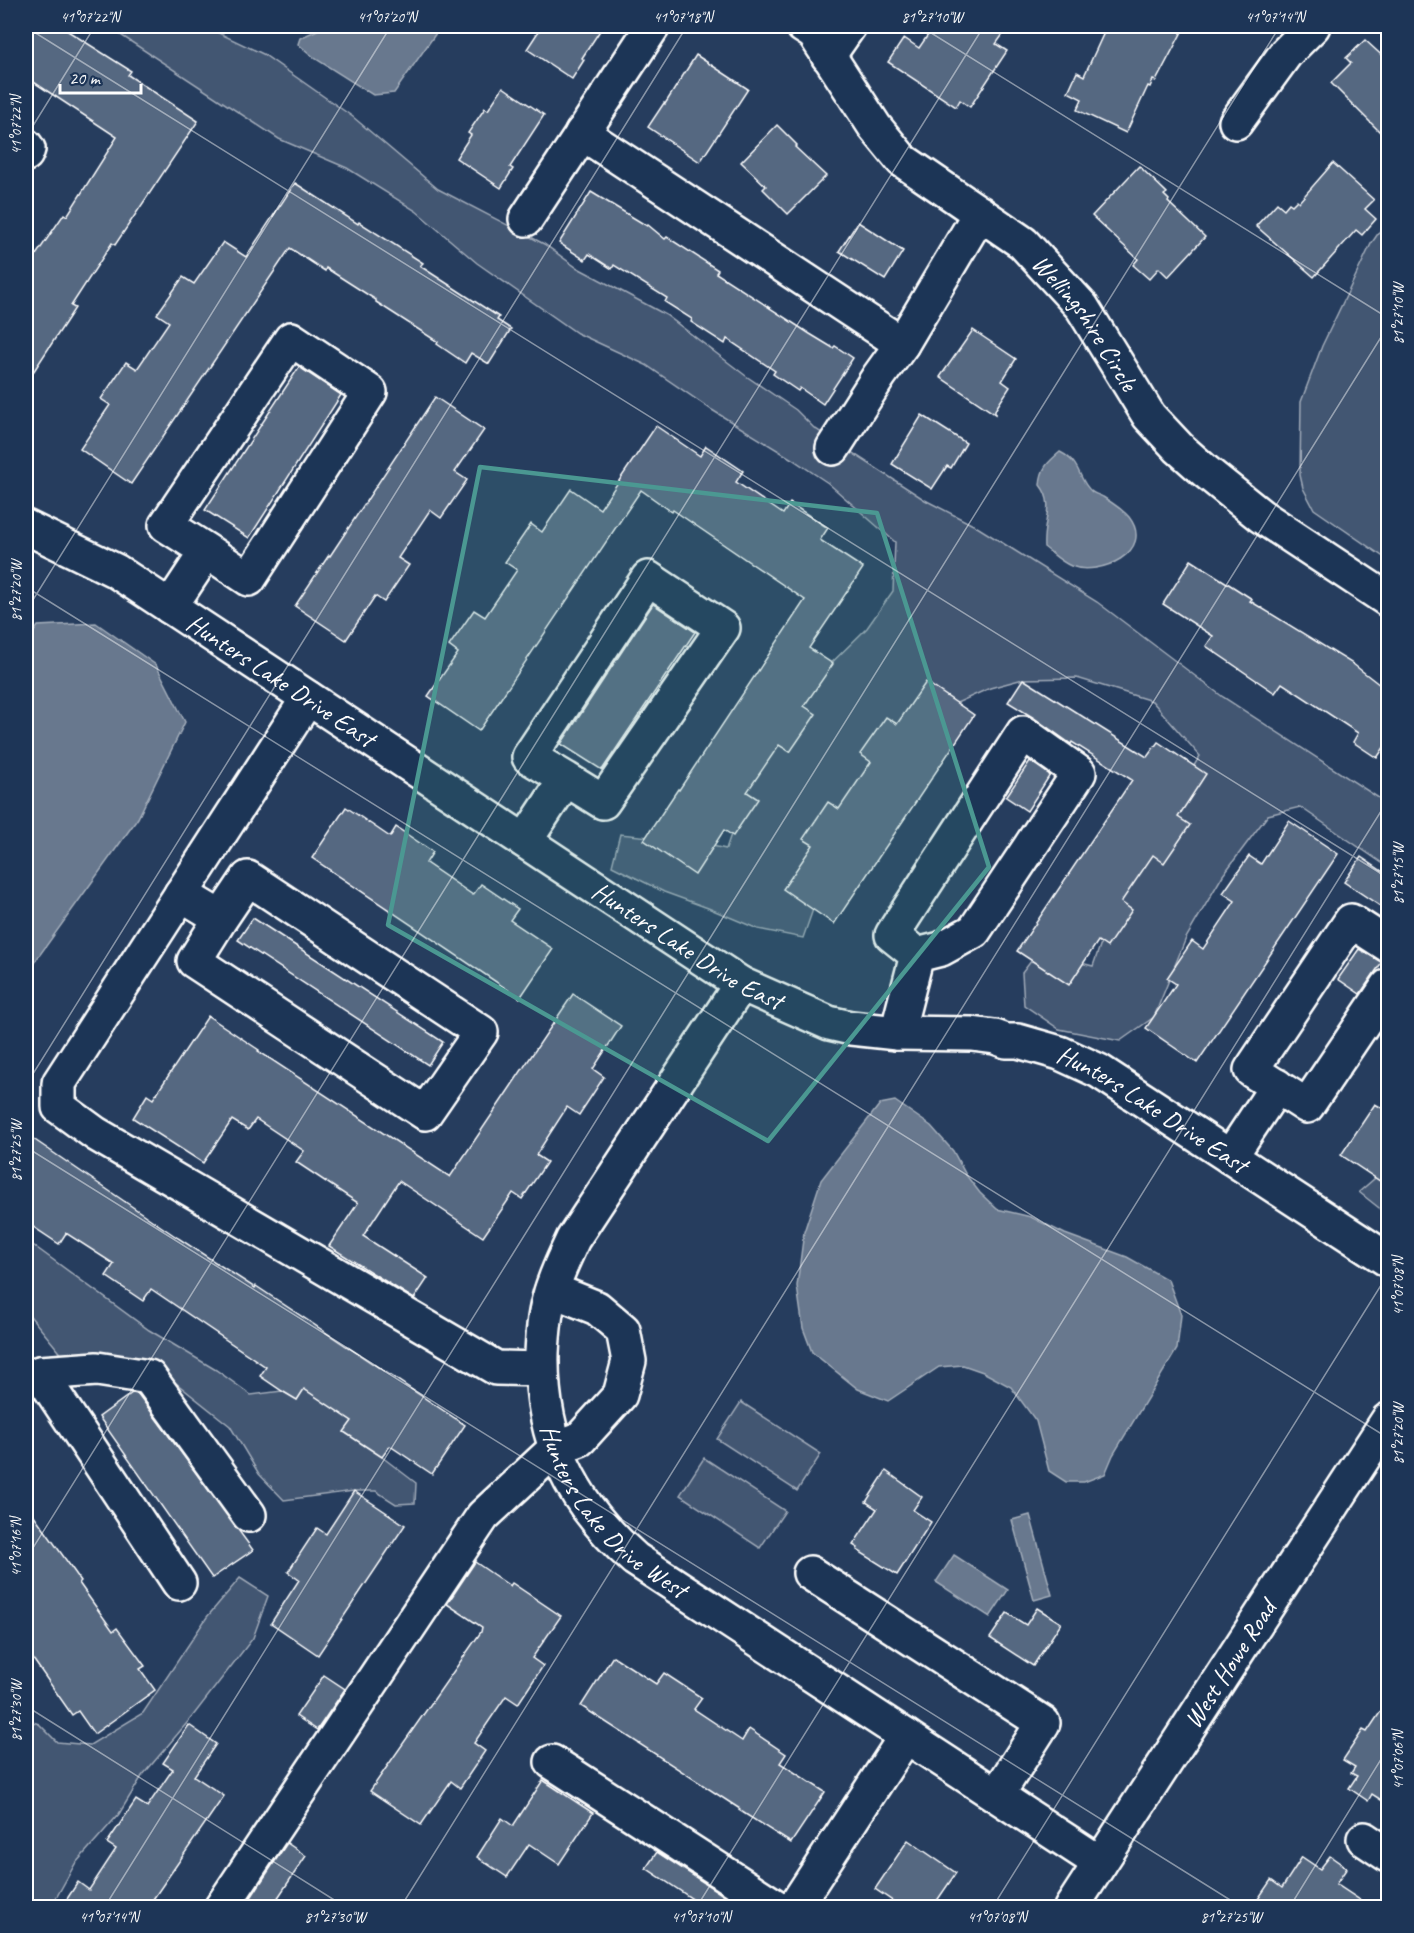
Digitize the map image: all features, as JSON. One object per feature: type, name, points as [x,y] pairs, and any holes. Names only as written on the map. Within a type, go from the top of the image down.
[{"type":"street","points":[[526,219],[653,26]]},
{"type":"street","name":"Wellingshire Circle","points":[[803,26],[814,33],[875,127],[902,160],[1023,243],[1082,307],[1149,416],[1179,448],[1261,516],[1389,600]]},
{"type":"street","points":[[828,56],[849,26]]},
{"type":"street","points":[[1236,123],[1286,53],[1313,26]]},
{"type":"street","points":[[582,134],[902,344]]},
{"type":"street","points":[[26,146],[28,149],[26,154]]},
{"type":"street","points":[[833,448],[902,344],[980,213]]},
{"type":"street","points":[[291,339],[370,392],[249,579],[207,551],[166,525],[291,339]]},
{"type":"street","name":"Hunters Lake Drive East","points":[[26,527],[116,571],[741,984],[829,1023],[851,1028],[897,1033],[972,1034],[1006,1041],[1018,1041],[1060,1053],[1099,1071],[1389,1260]]},
{"type":"street","points":[[170,607],[207,551]]},
{"type":"street","points":[[648,578],[723,628],[603,802],[566,779],[529,757],[648,578]]},
{"type":"street","points":[[308,698],[59,1083],[59,1107],[96,1134],[496,1368],[541,1369]]},
{"type":"street","points":[[1023,733],[1079,773],[974,931],[941,949],[917,955],[892,935],[1023,733]]},
{"type":"street","points":[[525,841],[566,779]]},
{"type":"street","points":[[248,878],[481,1032],[425,1113],[194,961],[221,918],[248,878]]},
{"type":"street","points":[[181,894],[221,918]]},
{"type":"street","points":[[1389,945],[1351,921],[1251,1070],[1307,1106],[1389,986]]},
{"type":"street","points":[[897,1033],[917,955]]},
{"type":"street","name":"Hunters Lake Drive West","points":[[741,984],[573,1239],[552,1290],[544,1321],[541,1369],[547,1422],[556,1448],[577,1494],[590,1513],[635,1559],[1101,1863]]},
{"type":"street","points":[[1230,1157],[1277,1086]]},
{"type":"street","points":[[220,1908],[483,1516],[556,1448],[580,1439],[620,1395],[629,1361],[623,1330],[597,1308],[552,1290]]},
{"type":"street","points":[[179,1583],[33,1377],[97,1369],[149,1377],[249,1515]]},
{"type":"street","name":"West Howe Road","points":[[1071,1908],[1389,1420]]},
{"type":"street","points":[[810,1573],[1043,1723],[998,1795]]},
{"type":"street","points":[[794,1908],[906,1736]]},
{"type":"street","points":[[552,1762],[778,1908]]},
{"type":"highlighted area","points":[[480,467],[877,513],[989,867],[768,1141],[388,925]]},
{"type":"shaded area","points":[[107,26],[204,26],[263,54],[353,117],[438,189],[544,244],[576,267],[666,315],[746,376],[796,410],[814,428],[925,500],[977,527],[1097,602],[1223,697],[1388,804],[1388,867],[1300,807],[1268,815],[1223,875],[1186,938],[1154,1017],[1120,1041],[1059,1029],[1024,1005],[1022,973],[1038,952],[1093,966],[1123,879],[1200,756],[1152,701],[1077,678],[1023,679],[990,688],[919,720],[825,875],[803,938],[758,929],[664,892],[612,866],[620,834],[690,841],[726,849],[758,754],[805,689],[867,628],[893,591],[895,542],[828,483],[712,410],[646,365],[577,333],[477,263],[416,211],[347,168],[279,139]]},
{"type":"shaded area","points":[[326,26],[441,26],[394,93],[373,95],[316,59],[298,44],[300,38]]},
{"type":"shaded area","points":[[1388,219],[1388,560],[1314,509],[1303,488],[1300,475],[1301,402],[1322,346],[1371,244]]},
{"type":"shaded area","points":[[1060,452],[1076,466],[1091,491],[1103,497],[1129,517],[1135,530],[1135,541],[1130,551],[1109,565],[1096,568],[1071,566],[1044,547],[1048,507],[1045,492],[1040,485],[1041,479],[1046,466]]},
{"type":"shaded area","points":[[96,623],[156,665],[185,722],[138,818],[26,974],[26,643],[38,626]]},
{"type":"shaded area","points":[[895,1101],[931,1126],[953,1151],[966,1175],[980,1193],[997,1209],[1031,1217],[1065,1234],[1127,1257],[1168,1280],[1181,1315],[1177,1349],[1113,1455],[1105,1474],[1084,1482],[1066,1482],[1049,1471],[1036,1421],[1011,1387],[983,1372],[963,1365],[939,1367],[888,1401],[858,1389],[812,1352],[803,1328],[797,1286],[804,1232],[821,1180],[880,1104]]},
{"type":"shaded area","points":[[1388,1167],[1388,1215],[1359,1192]]},
{"type":"shaded area","points":[[26,1240],[149,1330],[216,1370],[251,1395],[282,1391],[297,1400],[304,1389],[352,1421],[344,1432],[416,1483],[415,1503],[396,1504],[376,1491],[354,1491],[284,1500],[259,1474],[230,1426],[177,1384],[151,1370],[63,1356],[26,1311]]},
{"type":"shaded area","points":[[741,1402],[821,1454],[797,1491],[717,1439]]},
{"type":"shaded area","points":[[704,1458],[785,1511],[760,1548],[680,1495]]},
{"type":"shaded area","points":[[1030,1515],[1052,1595],[1034,1600],[1012,1520]]},
{"type":"shaded area","points":[[954,1555],[1008,1590],[990,1617],[936,1582]]},
{"type":"shaded area","points":[[240,1578],[268,1596],[253,1638],[192,1717],[142,1776],[119,1814],[75,1864],[51,1907],[26,1907],[26,1723],[30,1721],[39,1724],[57,1742],[90,1745],[143,1713],[207,1617]]},
{"type":"building","points":[[26,26],[60,26],[131,71],[128,75],[198,121],[115,245],[112,243],[71,306],[75,308],[26,383],[26,252],[34,258],[64,214],[67,216],[117,137],[26,77]]},
{"type":"building","points":[[542,26],[603,26],[582,58],[584,60],[572,79],[527,49]]},
{"type":"building","points":[[934,26],[1009,26],[996,44],[1007,51],[970,107],[960,100],[956,107],[888,62],[904,38],[919,48]]},
{"type":"building","points":[[1107,26],[1185,26],[1156,81],[1153,80],[1150,87],[1148,86],[1126,133],[1077,110],[1082,99],[1068,92],[1077,72],[1084,76]]},
{"type":"building","points":[[1365,40],[1389,62],[1389,141],[1331,83],[1351,63],[1346,58]]},
{"type":"building","points":[[696,55],[748,89],[700,162],[648,127]]},
{"type":"building","points":[[503,87],[544,115],[510,167],[513,169],[501,188],[456,158],[471,135],[468,133],[485,108],[488,110]]},
{"type":"building","points":[[777,125],[797,145],[795,147],[826,176],[788,214],[763,189],[766,186],[741,162]]},
{"type":"building","points":[[1333,163],[1374,200],[1365,209],[1376,219],[1362,235],[1356,230],[1314,277],[1256,226],[1277,203],[1284,209],[1289,203],[1292,205],[1297,200],[1299,202]]},
{"type":"building","points":[[1139,166],[1167,193],[1164,195],[1169,200],[1168,202],[1205,237],[1168,277],[1159,268],[1149,279],[1133,265],[1138,259],[1092,216]]},
{"type":"building","points":[[295,183],[423,263],[420,266],[499,317],[497,320],[511,329],[489,364],[471,353],[465,363],[376,300],[290,248],[131,484],[80,449],[110,405],[101,399],[126,362],[137,369],[169,322],[157,314],[183,277],[194,284],[223,242],[246,257]]},
{"type":"building","points":[[591,192],[718,270],[716,273],[810,334],[853,358],[823,404],[800,388],[798,391],[773,374],[775,371],[727,339],[725,344],[691,322],[692,319],[665,302],[667,298],[614,265],[612,269],[589,254],[585,260],[559,243]]},
{"type":"building","points":[[858,222],[903,251],[885,280],[839,251]]},
{"type":"building","points":[[973,330],[1016,359],[1002,381],[1010,387],[995,410],[995,414],[940,377]]},
{"type":"building","points":[[299,367],[341,395],[249,538],[205,510]]},
{"type":"building","points":[[435,397],[484,430],[455,472],[467,480],[441,518],[430,510],[398,558],[409,565],[384,602],[375,596],[346,640],[295,606]]},
{"type":"building","points":[[922,415],[966,443],[951,468],[947,466],[932,489],[892,464]]},
{"type":"building","points":[[656,426],[700,456],[706,446],[743,471],[736,482],[783,514],[790,503],[828,528],[820,540],[863,568],[809,648],[833,664],[804,706],[816,714],[790,752],[779,745],[747,792],[758,799],[733,836],[724,830],[695,875],[644,840],[805,600],[673,510],[672,512],[641,490],[479,731],[428,696],[458,653],[449,646],[474,610],[485,617],[517,570],[505,562],[531,524],[542,532],[571,489],[600,509]]},
{"type":"building","points":[[1191,560],[1252,599],[1250,601],[1353,664],[1389,692],[1389,740],[1377,758],[1353,742],[1358,733],[1282,683],[1275,693],[1206,646],[1213,636],[1163,604]]},
{"type":"building","points":[[653,604],[695,632],[602,770],[561,744]]},
{"type":"building","points":[[1023,679],[1147,757],[1158,742],[1206,774],[1178,817],[1190,825],[1164,863],[1153,855],[1121,902],[1132,910],[1107,947],[1098,941],[1069,985],[1017,951],[1132,780],[1072,742],[1071,744],[1008,702]]},
{"type":"building","points":[[926,682],[974,715],[834,924],[783,889],[813,845],[803,839],[828,802],[839,809],[871,762],[860,754],[886,717],[897,724]]},
{"type":"building","points":[[1030,761],[1050,775],[1027,811],[1006,797]]},
{"type":"building","points":[[346,807],[390,837],[396,827],[433,852],[426,863],[473,895],[481,884],[518,909],[510,920],[553,949],[520,998],[312,858]]},
{"type":"building","points":[[1289,821],[1338,854],[1197,1063],[1146,1028],[1176,984],[1167,978],[1192,941],[1203,949],[1235,901],[1223,893],[1249,856],[1261,864]]},
{"type":"building","points":[[1361,857],[1389,876],[1389,923],[1381,918],[1386,910],[1344,882]]},
{"type":"building","points":[[253,918],[443,1042],[428,1065],[238,940]]},
{"type":"building","points":[[1359,949],[1382,962],[1360,994],[1338,979]]},
{"type":"building","points":[[573,994],[621,1026],[593,1069],[604,1077],[579,1115],[567,1107],[536,1155],[547,1162],[522,1199],[513,1193],[483,1237],[399,1181],[363,1236],[428,1278],[414,1299],[329,1246],[358,1203],[296,1162],[304,1151],[256,1119],[248,1130],[232,1120],[203,1163],[133,1118],[147,1095],[153,1099],[208,1016],[450,1177]]},
{"type":"building","points":[[1375,1104],[1389,1112],[1389,1187],[1341,1155]]},
{"type":"building","points":[[26,1134],[178,1238],[255,1288],[256,1286],[465,1425],[432,1474],[390,1446],[382,1457],[344,1432],[352,1421],[304,1389],[297,1400],[282,1391],[260,1376],[266,1367],[151,1289],[143,1301],[106,1276],[114,1264],[66,1233],[59,1244],[26,1222]]},
{"type":"building","points":[[132,1393],[138,1394],[253,1550],[212,1578],[99,1417]]},
{"type":"building","points":[[886,1471],[922,1497],[913,1510],[931,1522],[897,1575],[857,1550],[858,1548],[853,1545],[877,1509],[866,1502]]},
{"type":"building","points":[[354,1491],[405,1525],[318,1655],[271,1623],[299,1580],[288,1572],[317,1528],[326,1534]]},
{"type":"building","points":[[26,1504],[81,1581],[79,1583],[113,1631],[117,1628],[145,1666],[140,1669],[155,1690],[94,1734],[78,1711],[72,1715],[26,1649]]},
{"type":"building","points":[[475,1562],[510,1586],[512,1583],[561,1616],[532,1658],[543,1666],[518,1704],[506,1696],[474,1743],[485,1751],[460,1788],[451,1781],[421,1825],[370,1791],[481,1632],[482,1627],[447,1604]]},
{"type":"building","points":[[1037,1608],[1061,1623],[1033,1666],[990,1638],[1007,1613],[1026,1625]]},
{"type":"building","points":[[613,1656],[656,1684],[664,1673],[702,1698],[694,1709],[742,1741],[749,1729],[786,1754],[780,1763],[825,1792],[791,1843],[581,1706]]},
{"type":"building","points":[[324,1675],[345,1689],[317,1730],[296,1716]]},
{"type":"building","points":[[1389,1699],[1389,1805],[1372,1794],[1368,1801],[1349,1788],[1357,1776],[1351,1773],[1355,1767],[1343,1760],[1363,1730],[1367,1732]]},
{"type":"building","points":[[189,1725],[216,1744],[194,1776],[224,1796],[147,1908],[61,1908],[78,1882],[89,1890],[116,1849],[107,1843],[136,1800],[147,1807],[173,1769],[163,1763]]},
{"type":"building","points":[[543,1780],[593,1813],[559,1864],[529,1844],[507,1877],[477,1857],[502,1818],[513,1826]]},
{"type":"building","points":[[908,1840],[956,1873],[932,1908],[903,1908],[875,1889]]},
{"type":"building","points":[[287,1843],[306,1856],[271,1908],[244,1908]]},
{"type":"building","points":[[657,1852],[743,1908],[706,1908],[646,1868]]},
{"type":"building","points":[[1330,1856],[1347,1868],[1336,1884],[1372,1908],[1269,1908],[1258,1899],[1271,1880],[1282,1888],[1302,1857],[1320,1869]]}]
